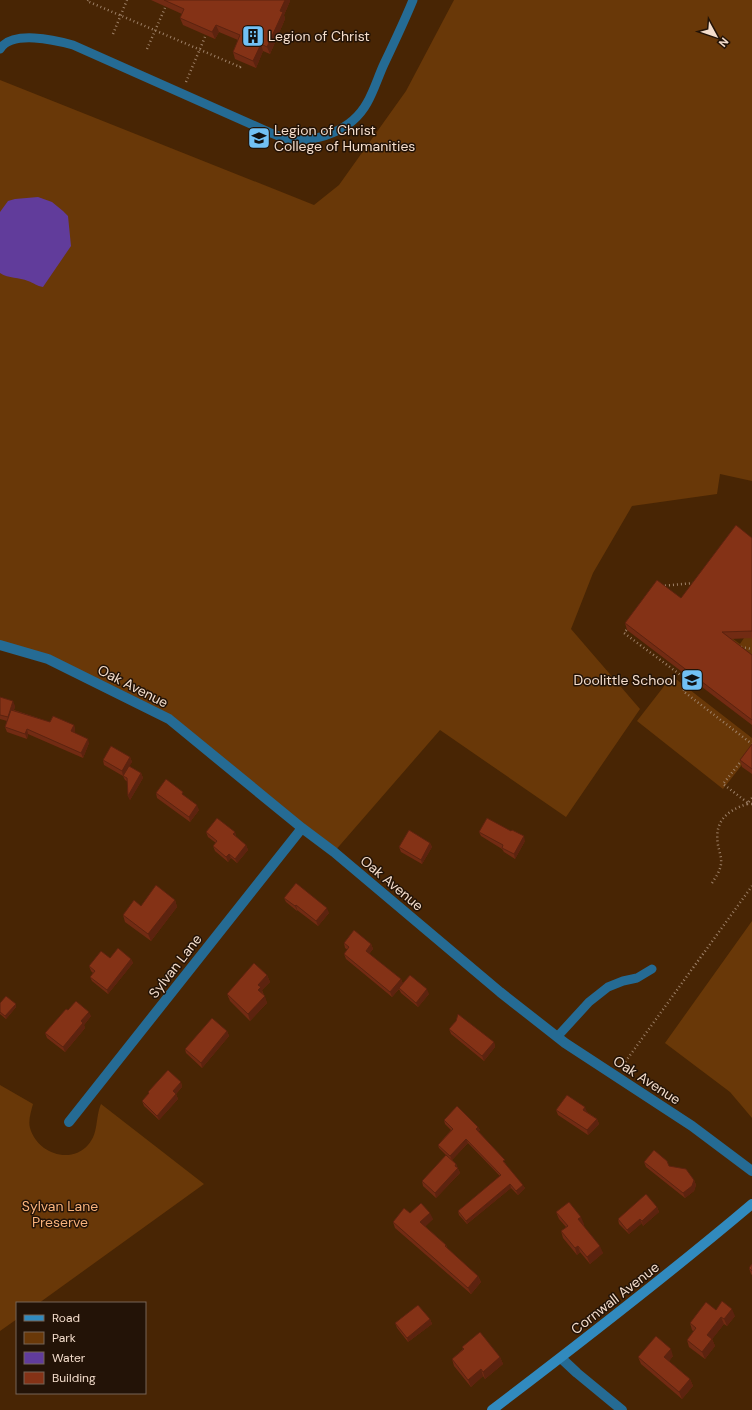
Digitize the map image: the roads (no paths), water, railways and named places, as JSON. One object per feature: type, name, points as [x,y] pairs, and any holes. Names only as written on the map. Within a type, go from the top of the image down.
[{"type":"street","name":"Oak Avenue","points":[[0,645],[48,659],[169,720],[302,828],[334,852],[500,992],[557,1037],[692,1126],[752,1171]]},
{"type":"street","name":"Sylvan Lane","points":[[69,1122],[302,828]]},
{"type":"street","name":"Cornwall Avenue","points":[[492,1410],[697,1251],[752,1204]]},
{"type":"street","points":[[561,1358],[622,1410]]},
{"type":"lane","points":[[0,49],[2,46],[18,38],[48,39],[73,45],[264,130],[287,139],[310,140],[328,136],[343,128],[356,118],[366,105],[377,84],[382,69],[413,0]]},
{"type":"lane","points":[[557,1037],[589,1002],[608,987],[623,981],[637,978],[652,969]]},
{"type":"water","points":[[38,197],[52,202],[68,216],[71,246],[43,287],[0,273],[0,212],[8,201]]},
{"type":"place","name":"Legion of Christ","points":[[253,36]]},
{"type":"place","name":"Legion of Christ College of Humanities","points":[[259,138]]},
{"type":"place","name":"Doolittle School","points":[[692,680]]},
{"type":"park label","name":"Sylvan Lane Preserve","points":[[60,1214]]}]
